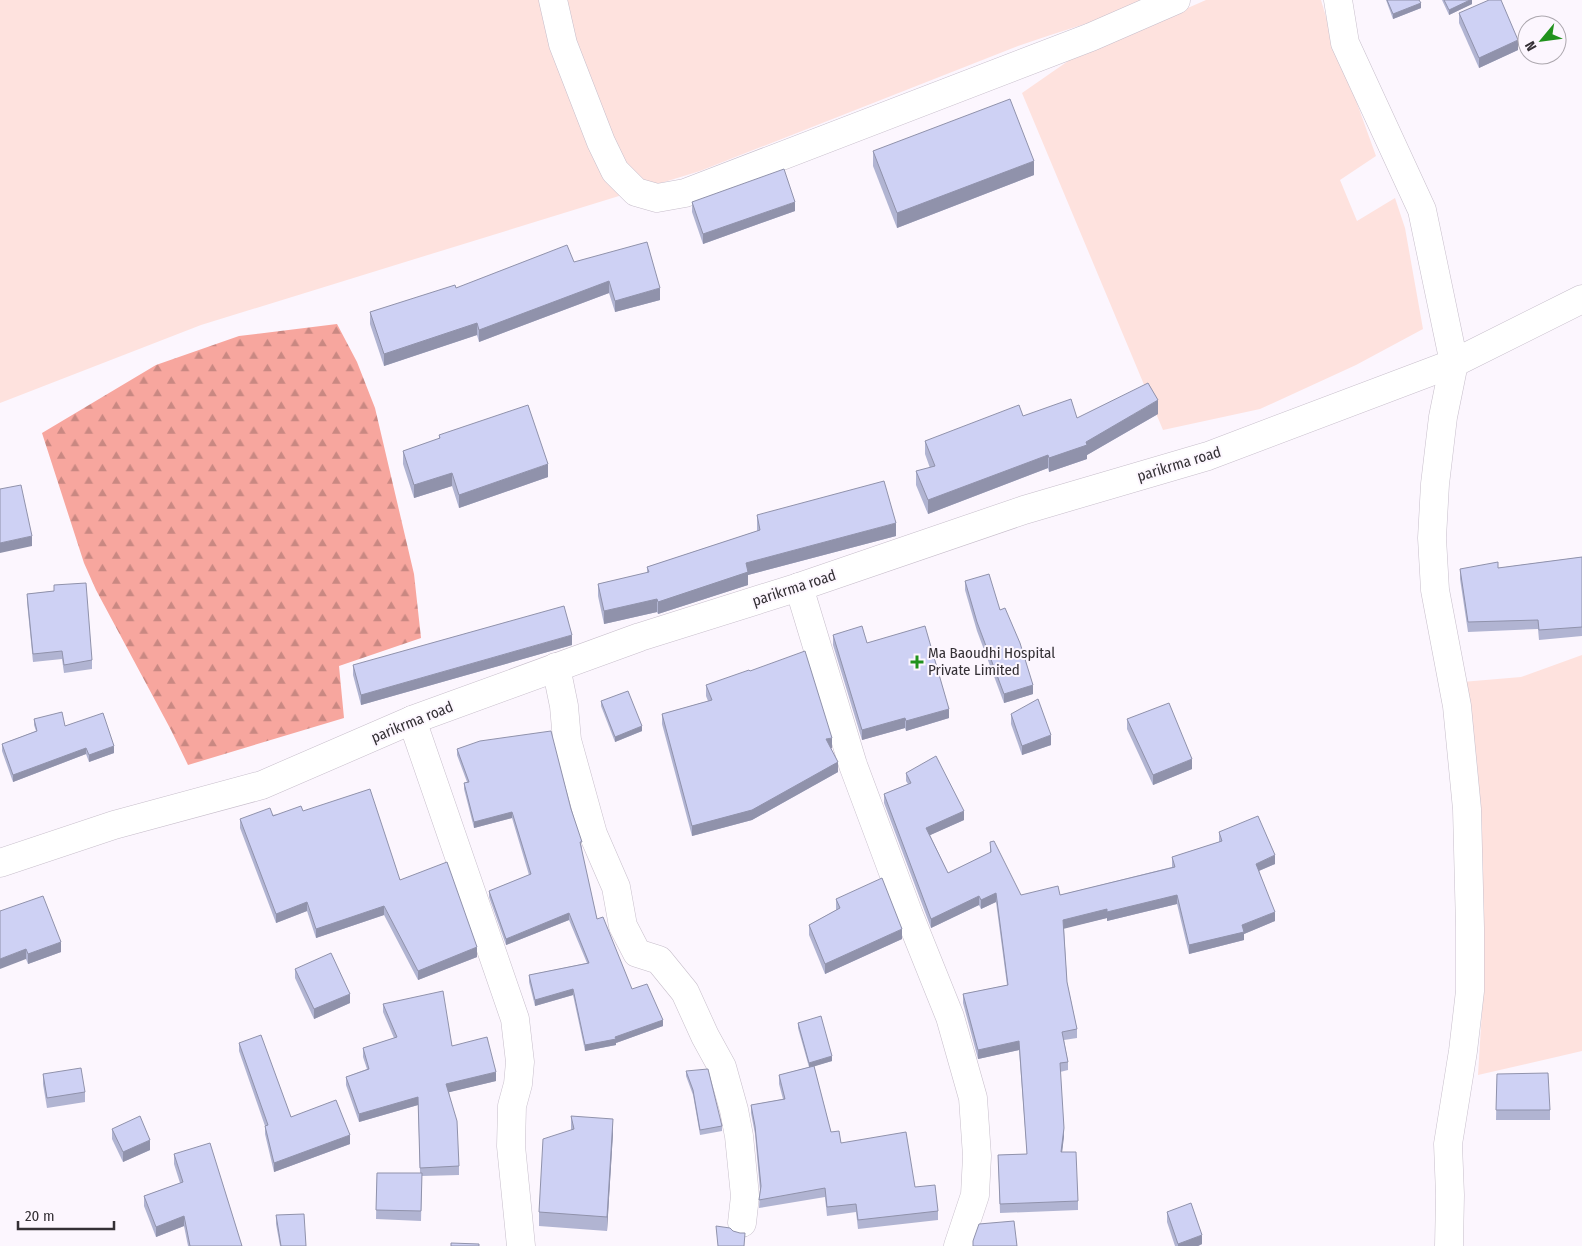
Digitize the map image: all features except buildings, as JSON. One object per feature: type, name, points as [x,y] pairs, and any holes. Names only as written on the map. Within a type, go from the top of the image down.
[{"type":"street","points":[[553,0],[562,44],[601,142],[615,171],[636,192],[657,198],[685,193],[1091,37],[1176,0]]},
{"type":"street","points":[[1338,0],[1345,43],[1422,210],[1454,362],[1443,417],[1432,538],[1435,590],[1457,706],[1466,800],[1470,928],[1470,991],[1463,1051],[1448,1144],[1449,1246]]},
{"type":"street","name":"parikrma road","points":[[0,864],[114,826],[262,785],[412,720],[640,637],[799,587],[1024,510],[1208,456],[1454,362],[1582,299]]},
{"type":"street","points":[[799,587],[853,765],[909,915],[950,1017],[972,1098],[977,1156],[975,1195],[958,1246]]},
{"type":"street","points":[[556,667],[564,706],[567,740],[593,834],[616,888],[623,926],[637,953],[659,960],[685,992],[705,1036],[722,1067],[739,1136],[745,1196],[742,1223]]},
{"type":"street","points":[[412,720],[515,1019],[520,1062],[518,1084],[512,1106],[511,1146],[521,1246]]},
{"type":"shaded area","points":[[0,0],[1155,0],[1018,46],[700,171],[201,325],[0,403]]},
{"type":"shaded area","points":[[1206,0],[1321,0],[1376,156],[1340,180],[1357,221],[1395,198],[1405,228],[1423,329],[1356,365],[1260,409],[1163,430],[1022,93],[1071,59]]},
{"type":"shaded area","points":[[1582,655],[1582,1051],[1478,1075],[1484,978],[1481,883],[1462,682],[1521,677]]},
{"type":"green space","points":[[337,324],[357,362],[375,408],[414,574],[421,638],[339,666],[344,718],[188,765],[96,590],[84,563],[42,433],[156,365],[239,336]]},
{"type":"place","name":"Ma Baoudhi Hospital Private Limited","points":[[917,662]]}]
